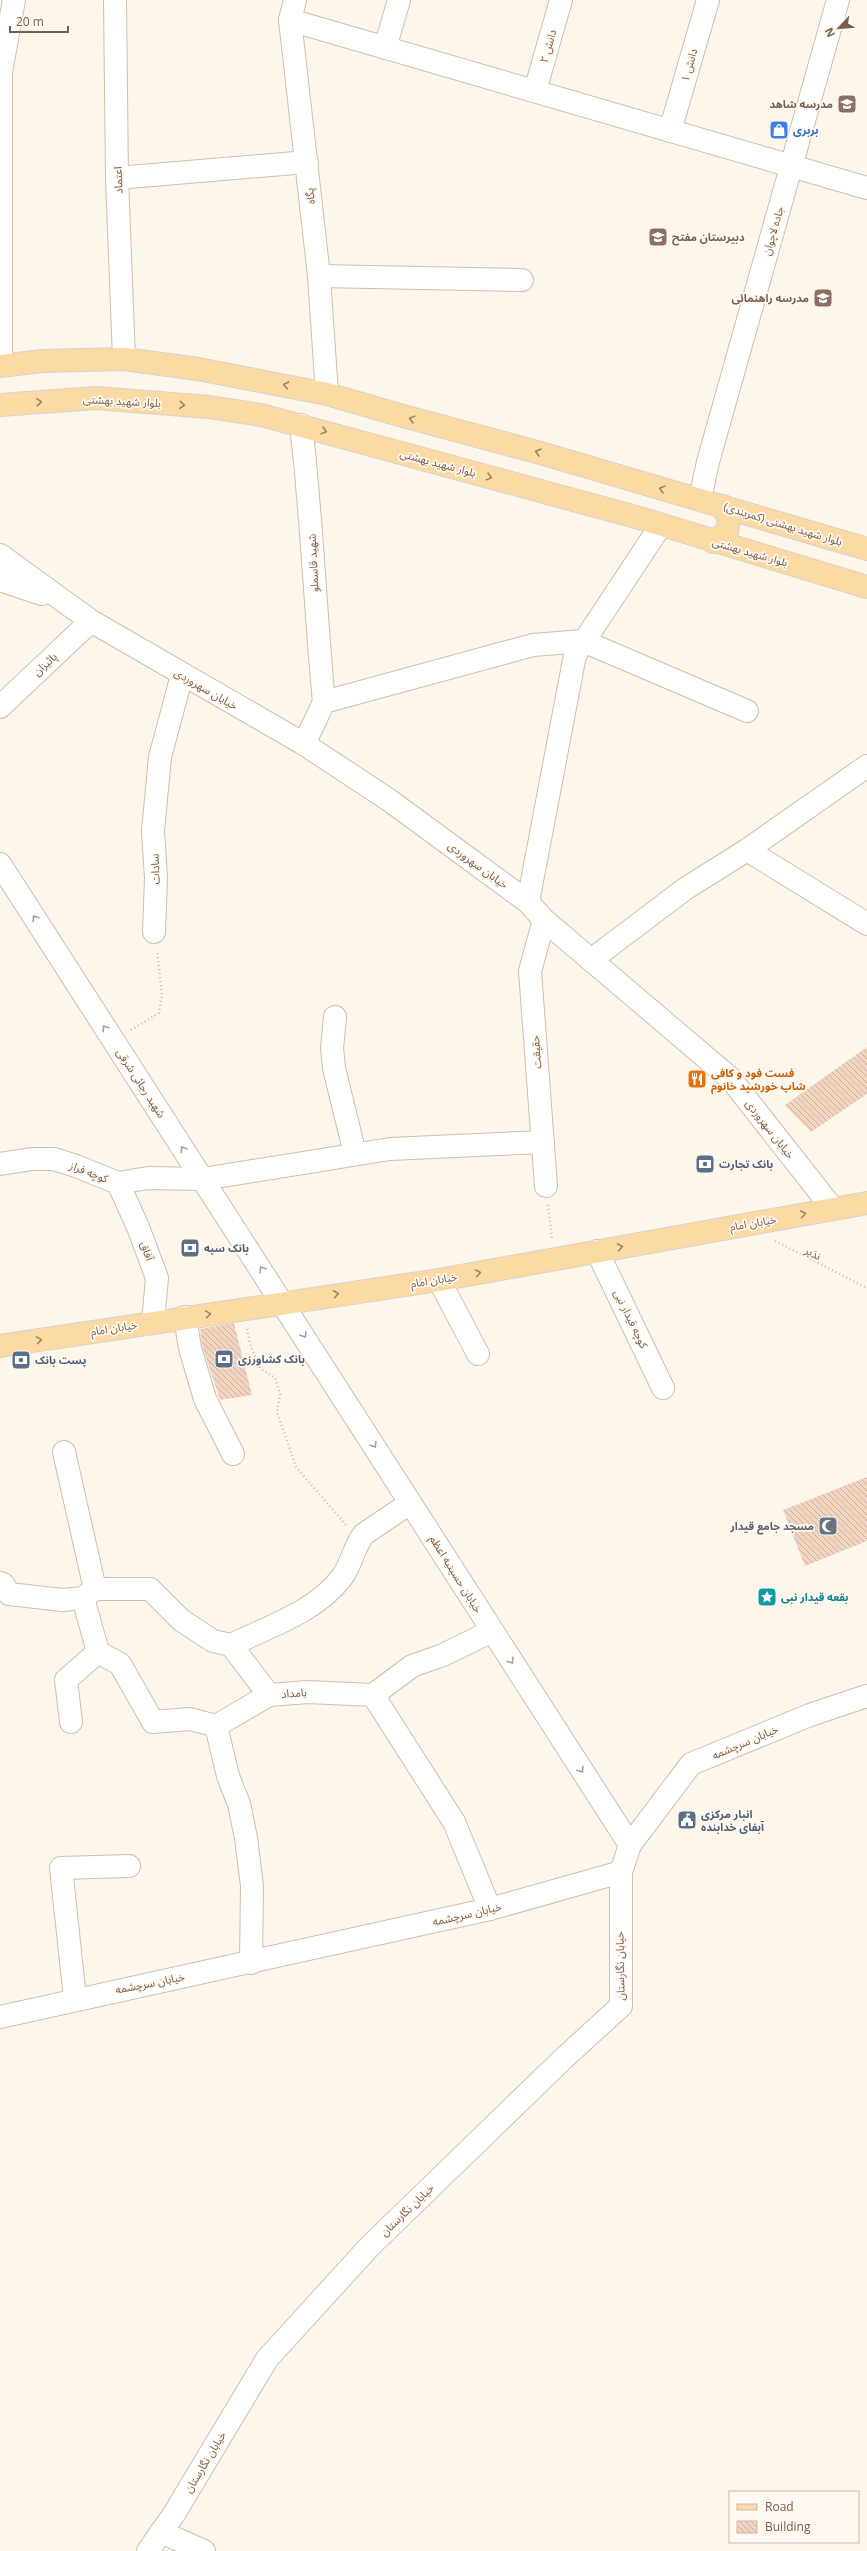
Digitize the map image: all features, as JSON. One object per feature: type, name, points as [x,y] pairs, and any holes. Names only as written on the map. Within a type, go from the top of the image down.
[{"type":"main road","points":[[0,365],[42,361],[124,359],[198,369],[327,394],[700,499]]},
{"type":"main road","name":"بلوار شهید بهشتی","points":[[0,405],[96,398],[209,407],[261,415],[661,525],[713,542],[867,587]]},
{"type":"main road","name":"بلوار شهید بهشتی (کمربندی)","points":[[700,499],[867,549]]},
{"type":"main road","points":[[713,542],[727,532],[729,520],[723,506]]},
{"type":"main road","name":"خیابان امام","points":[[0,1346],[242,1308],[439,1280],[867,1203]]},
{"type":"street","points":[[0,365],[1,72],[14,0]]},
{"type":"street","name":"اعتماد","points":[[115,0],[117,178],[124,359]]},
{"type":"street","points":[[385,48],[399,0]]},
{"type":"street","name":"دانش ۲","points":[[535,91],[561,0]]},
{"type":"street","name":"دانش ۱","points":[[670,131],[708,0]]},
{"type":"street","name":"جاده لاچوان","points":[[700,499],[708,462],[838,0]]},
{"type":"street","points":[[292,10],[385,48],[867,188]]},
{"type":"street","name":"پگاه","points":[[292,10],[319,276],[327,394]]},
{"type":"street","points":[[117,178],[307,162]]},
{"type":"street","points":[[319,276],[522,280]]},
{"type":"street","name":"شهید قاسملو","points":[[300,425],[311,511],[315,610],[324,702]]},
{"type":"street","points":[[528,902],[575,655],[582,642],[661,525]]},
{"type":"street","name":"خیابان سهروردی","points":[[0,555],[58,599],[91,621],[182,675],[304,744],[389,800],[528,902],[544,920],[730,1078],[833,1209]]},
{"type":"street","name":"خیابان سهروردی","points":[[0,580],[58,599]]},
{"type":"street","name":"پائیزان","points":[[0,708],[91,621]]},
{"type":"street","points":[[304,744],[324,702],[532,645],[582,642],[747,711]]},
{"type":"street","name":"سادات","points":[[154,932],[156,878],[153,831],[160,757],[182,675]]},
{"type":"street","points":[[591,960],[685,889],[747,850],[867,766]]},
{"type":"street","points":[[747,850],[867,924]]},
{"type":"street","name":"شهید رجائی شرقی","points":[[0,864],[202,1179],[283,1302]]},
{"type":"street","name":"حقیقت","points":[[544,920],[530,971],[546,1186]]},
{"type":"street","points":[[335,1017],[332,1048],[334,1068],[355,1154]]},
{"type":"street","name":"کوچه فراز","points":[[1,1161],[54,1159],[118,1183],[148,1178],[202,1179],[355,1154],[436,1145],[543,1142]]},
{"type":"street","name":"آفاق","points":[[118,1183],[138,1228],[157,1278],[153,1322]]},
{"type":"street","name":"کوچه قیدار نبی","points":[[597,1251],[663,1388]]},
{"type":"street","points":[[439,1280],[478,1354]]},
{"type":"street","name":"خیابان حسینیه اعظم","points":[[283,1302],[410,1503],[630,1845]]},
{"type":"street","points":[[185,1317],[190,1348],[205,1399],[233,1454]]},
{"type":"street","points":[[64,1452],[98,1652]]},
{"type":"street","points":[[0,1583],[3,1584],[9,1594],[63,1600],[89,1594],[150,1589],[181,1620],[213,1641],[231,1645],[314,1605],[342,1578],[353,1560],[359,1540],[364,1534],[410,1503]]},
{"type":"street","points":[[490,1909],[454,1822],[372,1695],[412,1666],[443,1654],[492,1631]]},
{"type":"street","name":"بامداد","points":[[231,1645],[269,1695],[308,1692],[372,1695]]},
{"type":"street","points":[[72,1722],[66,1680],[98,1652]]},
{"type":"street","points":[[98,1652],[120,1664],[154,1722],[190,1719],[216,1726],[269,1695]]},
{"type":"street","name":"خیابان سرچشمه","points":[[0,2016],[75,1998],[251,1963],[490,1909],[621,1872],[630,1845],[691,1764],[810,1715],[867,1696]]},
{"type":"street","points":[[216,1726],[228,1776],[239,1804],[246,1838],[252,1886],[251,1963]]},
{"type":"street","points":[[75,1998],[61,1868],[129,1866]]},
{"type":"street","name":"خیابان نگارستان","points":[[148,2551],[267,2359],[370,2246],[563,2059],[621,2006],[621,1872]]},
{"type":"street","points":[[161,2532],[204,2551]]},
{"type":"path","points":[[113,1040],[159,1013],[162,994],[154,932]]},
{"type":"path","points":[[546,1186],[555,1259]]},
{"type":"path","name":"نذیر","points":[[758,1222],[772,1239],[867,1288]]},
{"type":"path","points":[[242,1308],[250,1344],[260,1368],[275,1378],[280,1394],[277,1412],[296,1467],[359,1540]]},
{"type":"building","points":[[867,1047],[867,1094],[811,1132],[785,1105]]},
{"type":"building","name":"بانک کشاورزی","points":[[234,1323],[252,1395],[220,1400],[202,1345],[200,1329]]},
{"type":"building","name":"مسجد جامع قیدار","points":[[867,1477],[867,1541],[805,1566],[783,1510]]},
{"type":"place","name":"مدرسه شاهد","points":[[847,104]]},
{"type":"place","name":"بربری","points":[[779,130]]},
{"type":"place","name":"دبیرستان مفتح","points":[[658,237]]},
{"type":"place","name":"مدرسه راهنمائی","points":[[823,298]]},
{"type":"place","name":"فست فود و کافی شاپ خورشید خانوم","points":[[697,1079]]},
{"type":"place","name":"بانک تجارت","points":[[705,1164]]},
{"type":"place","name":"بانک سپه","points":[[190,1248]]},
{"type":"place","name":"بانک کشاورزی","points":[[224,1359]]},
{"type":"place","name":"پست بانک","points":[[21,1360]]},
{"type":"place","name":"مسجد جامع قیدار","points":[[828,1526]]},
{"type":"place","name":"بقعه قیدار نبی","points":[[767,1597]]},
{"type":"place","name":"انبار مرکزی آبفای خدابنده","points":[[687,1820]]}]
